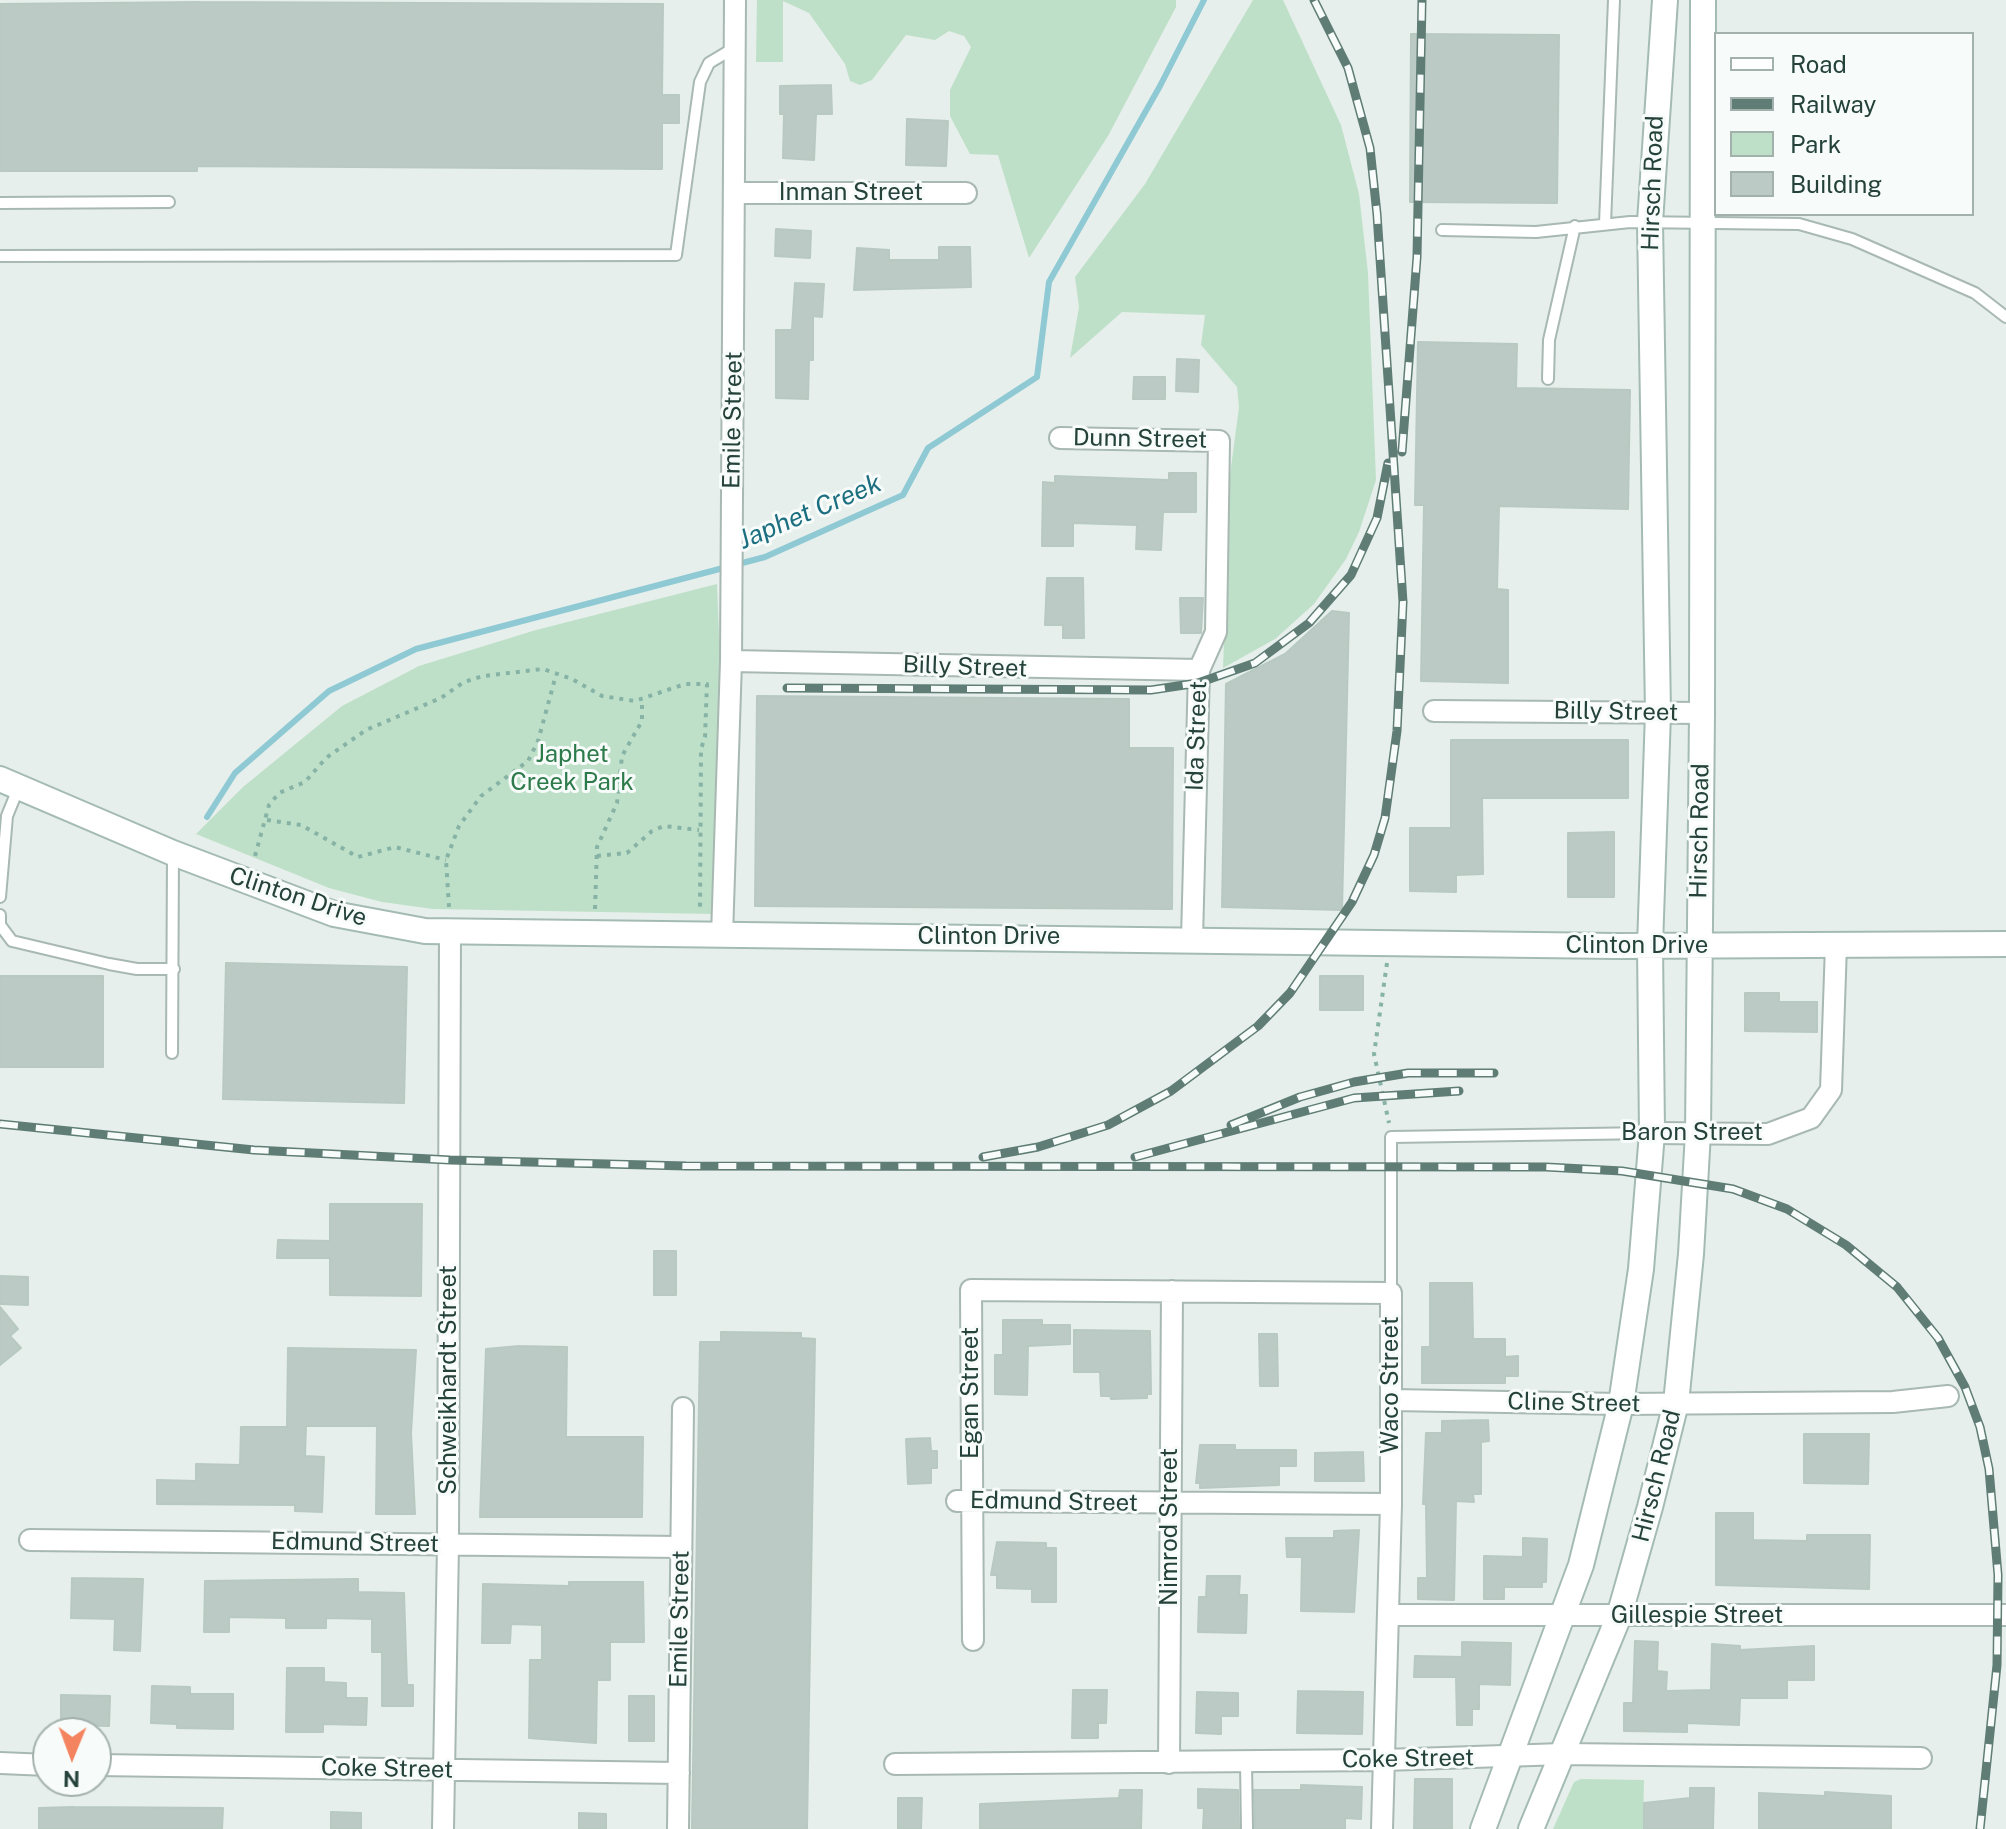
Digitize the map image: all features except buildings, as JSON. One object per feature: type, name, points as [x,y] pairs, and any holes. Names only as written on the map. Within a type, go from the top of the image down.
[{"type":"main road","name":"Hirsch Road","points":[[1483,1829],[1565,1616],[1596,1512],[1621,1404],[1641,1269],[1652,1133],[1650,946],[1658,713],[1650,222],[1665,0]]},
{"type":"main road","name":"Hirsch Road","points":[[1531,1829],[1619,1616],[1676,1403],[1691,1254],[1698,1133],[1703,0]]},
{"type":"main road","name":"Clinton Drive","points":[[10,783],[173,853],[334,914],[391,926],[450,932],[1192,939],[1389,944],[2006,944]]},
{"type":"street","name":"Emile Street","points":[[722,936],[731,652],[735,0]]},
{"type":"street","name":"Inman Street","points":[[736,193],[966,193]]},
{"type":"street","name":"Dunn Street","points":[[1060,438],[1219,441]]},
{"type":"street","name":"Ida Street","points":[[1192,939],[1199,670],[1216,632],[1219,441]]},
{"type":"street","name":"Billy Street","points":[[731,652],[1199,670]]},
{"type":"street","name":"Billy Street","points":[[1434,711],[1702,713]]},
{"type":"street","name":"Schweikhardt Street","points":[[443,1829],[448,1544],[450,932]]},
{"type":"street","name":"Baron Street","points":[[1652,1133],[1768,1134],[1811,1118],[1831,1090],[1836,945]]},
{"type":"street","name":"Egan Street","points":[[973,1640],[964,1502],[971,1290],[1172,1291]]},
{"type":"street","points":[[1172,1291],[1391,1293]]},
{"type":"street","name":"Nimrod Street","points":[[1169,1763],[1172,1291]]},
{"type":"street","name":"Waco Street","points":[[1382,1829],[1391,1504],[1391,1293]]},
{"type":"street","name":"Cline Street","points":[[1392,1400],[1621,1404],[1893,1402],[1948,1396]]},
{"type":"street","name":"Emile Street","points":[[678,1829],[683,1408]]},
{"type":"street","name":"Edmund Street","points":[[964,1502],[1391,1504]]},
{"type":"street","name":"Edmund Street","points":[[30,1540],[681,1547]]},
{"type":"street","name":"Gillespie Street","points":[[1388,1615],[2006,1615]]},
{"type":"street","name":"Coke Street","points":[[895,1764],[1384,1760],[1563,1754],[1921,1758]]},
{"type":"street","points":[[0,1763],[32,1764]]},
{"type":"street","name":"Coke Street","points":[[112,1765],[679,1773]]},
{"type":"lane","points":[[1605,224],[1614,0]]},
{"type":"lane","points":[[0,256],[676,255],[700,82],[709,63],[735,47]]},
{"type":"lane","points":[[0,203],[169,202]]},
{"type":"lane","points":[[1442,230],[1536,232],[1575,226],[1650,222],[1799,224],[1852,239],[1975,293],[2006,317]]},
{"type":"lane","points":[[1548,379],[1549,340],[1575,226]]},
{"type":"lane","points":[[0,897],[10,783]]},
{"type":"lane","points":[[172,1053],[173,853]]},
{"type":"lane","points":[[0,915],[0,925],[12,941],[137,969],[174,969]]},
{"type":"lane","name":"Baron Street","points":[[1391,1137],[1652,1133]]},
{"type":"lane","name":"Waco Street","points":[[1391,1137],[1391,1293]]},
{"type":"lane","points":[[1246,1762],[1247,1829]]},
{"type":"path","points":[[255,856],[269,805],[279,793],[305,782],[326,758],[366,730],[483,676],[543,669],[610,698],[642,701],[685,684],[707,684],[699,830],[700,911]]},
{"type":"path","points":[[449,907],[446,860],[466,813],[481,796],[518,771],[534,751],[556,675]]},
{"type":"path","points":[[595,909],[597,856],[606,822],[617,803],[624,749],[642,721],[642,701]]},
{"type":"path","points":[[267,820],[301,825],[358,857],[395,847],[446,860]]},
{"type":"path","points":[[597,856],[627,853],[652,831],[664,826],[699,830]]},
{"type":"path","points":[[1389,944],[1374,1054],[1391,1137]]},
{"type":"green space","points":[[757,0],[1176,0],[1176,7],[1108,136],[1029,258],[998,155],[970,154],[950,116],[950,90],[971,47],[964,36],[949,31],[935,40],[906,35],[872,80],[860,85],[850,81],[845,64],[809,13],[783,1],[783,62],[756,62]]},
{"type":"green space","points":[[1253,0],[1283,0],[1341,125],[1359,194],[1368,273],[1376,480],[1359,532],[1346,559],[1314,604],[1275,639],[1223,668],[1230,475],[1239,407],[1237,387],[1201,345],[1205,315],[1122,312],[1070,358],[1079,307],[1075,277],[1145,184]]},
{"type":"green space","name":"Japhet Creek Park","points":[[717,584],[721,683],[714,914],[433,909],[382,902],[329,888],[196,834],[243,787],[342,706],[419,666],[536,630]]},
{"type":"green space","points":[[1581,1779],[1644,1780],[1643,1829],[1553,1829],[1574,1782]]},
{"type":"waterway","name":"Japhet Creek","points":[[207,817],[235,773],[329,691],[416,649],[765,557],[903,495],[928,448],[1037,377],[1049,282],[1160,86],[1204,0]]},
{"type":"railway","points":[[983,1157],[1038,1147],[1108,1125],[1171,1091],[1258,1026],[1290,993],[1352,902],[1374,855],[1385,818],[1397,731],[1403,602],[1377,214],[1370,148],[1348,68],[1314,0]]},
{"type":"railway","points":[[1402,452],[1417,257],[1422,0]]},
{"type":"railway","points":[[787,688],[1151,690],[1198,683],[1255,663],[1309,623],[1351,575],[1377,518],[1388,463]]},
{"type":"railway","points":[[1231,1125],[1300,1097],[1354,1082],[1408,1073],[1494,1073]]},
{"type":"railway","points":[[1135,1157],[1354,1098],[1459,1091]]},
{"type":"railway","points":[[0,1124],[254,1150],[450,1160],[686,1166],[1546,1167],[1622,1171],[1733,1189],[1787,1209],[1846,1245],[1897,1287],[1938,1338],[1965,1387],[1980,1427],[1989,1469],[1998,1575],[1997,1665],[1980,1829]]}]
